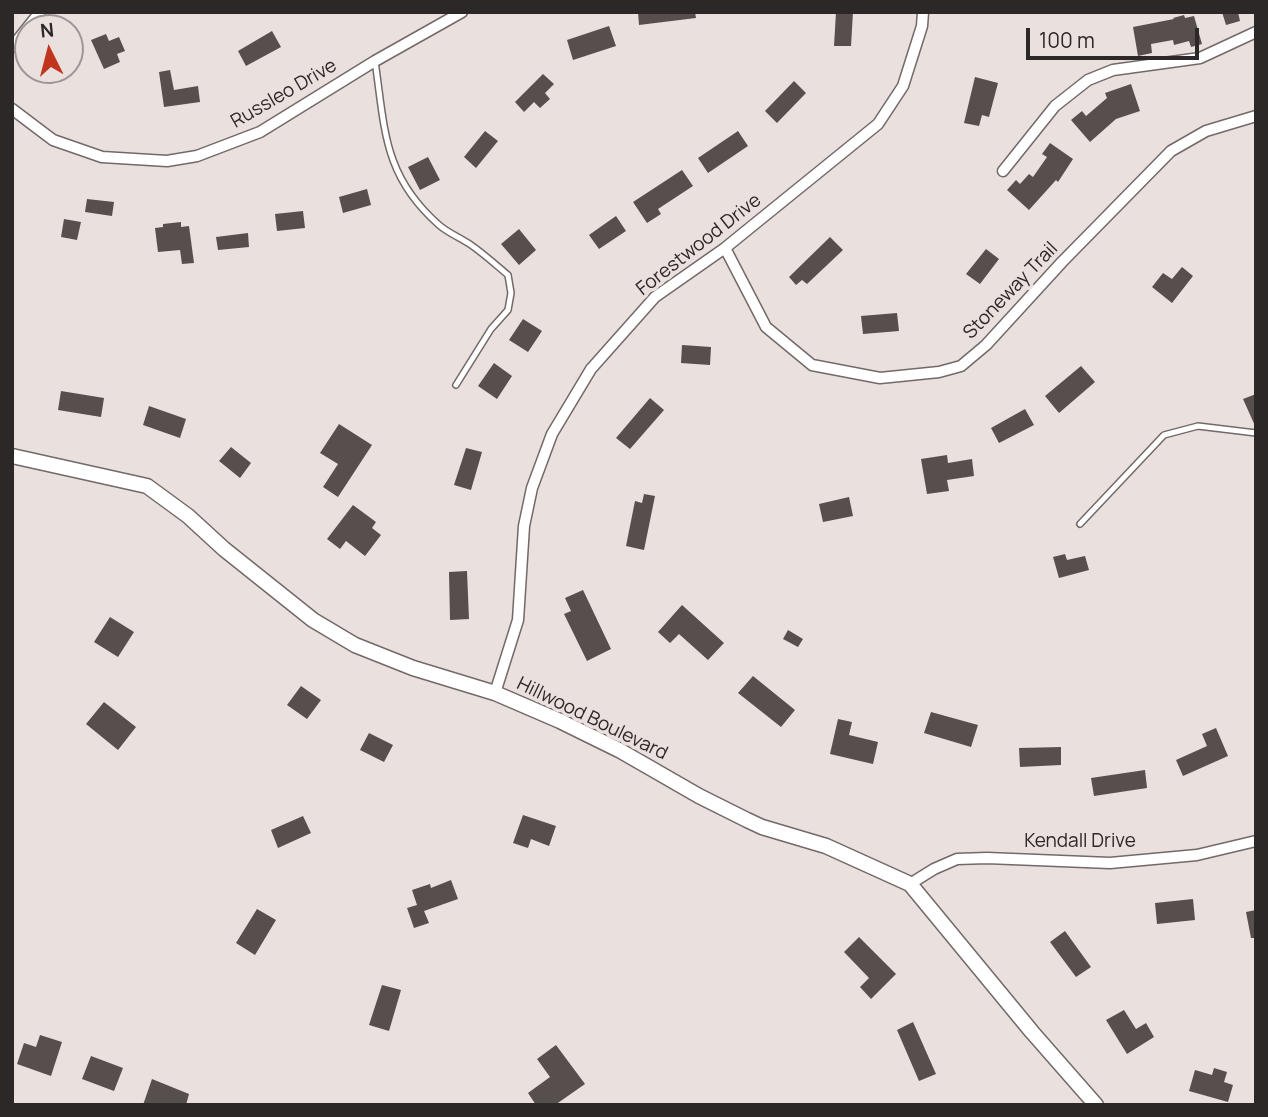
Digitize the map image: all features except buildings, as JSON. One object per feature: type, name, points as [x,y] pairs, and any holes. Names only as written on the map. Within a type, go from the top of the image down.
[{"type":"street","points":[[12,47],[40,12]]},
{"type":"street","name":"Russleo Drive","points":[[12,109],[53,140],[102,158],[167,161],[197,156],[260,132],[375,61],[462,12]]},
{"type":"street","name":"Forestwood Drive","points":[[495,693],[518,620],[524,526],[532,488],[552,434],[591,369],[655,297],[725,248],[878,124],[903,86],[922,26],[923,12]]},
{"type":"street","points":[[1003,171],[1055,106],[1088,80],[1113,69],[1200,58],[1256,32]]},
{"type":"street","name":"Stoneway Trail","points":[[725,248],[766,327],[811,365],[880,378],[939,372],[961,366],[986,345],[1171,151],[1206,131],[1256,116]]},
{"type":"street","name":"Hillwood Boulevard","points":[[12,456],[147,486],[188,516],[224,549],[325,628],[355,645],[413,668],[495,693],[608,744],[699,796],[762,827],[826,846],[910,884],[1096,1105]]},
{"type":"street","name":"Kendall Drive","points":[[910,884],[957,859],[1110,863],[1196,855],[1256,841]]},
{"type":"lane","points":[[375,61],[386,138],[398,177],[405,189],[441,228],[469,243],[508,275],[511,293],[508,310],[491,330],[456,385]]},
{"type":"lane","points":[[1080,524],[1164,435],[1198,426],[1256,433]]}]
